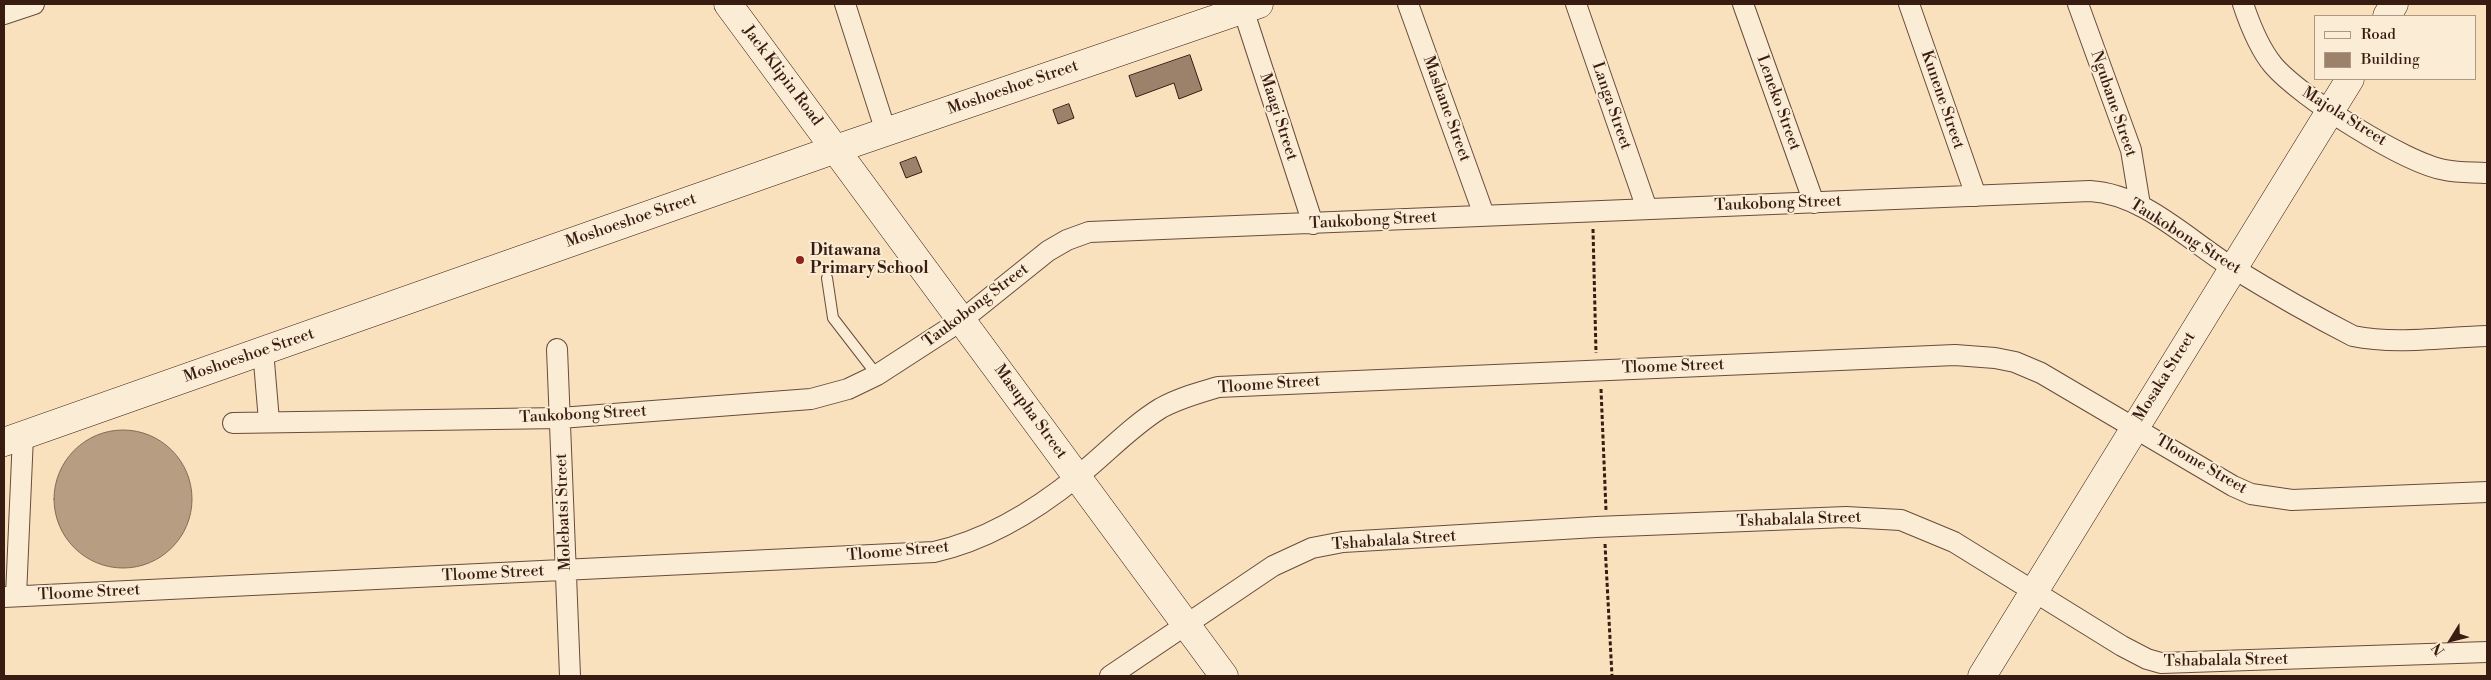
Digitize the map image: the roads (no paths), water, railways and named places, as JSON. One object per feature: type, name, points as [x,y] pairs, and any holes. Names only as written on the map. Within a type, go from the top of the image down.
[{"type":"street","points":[[4,14],[34,4]]},
{"type":"street","name":"Jack Klipin Road","points":[[728,4],[836,149]]},
{"type":"street","points":[[845,4],[886,132]]},
{"type":"street","name":"Mashane Street","points":[[1408,4],[1484,215]]},
{"type":"street","name":"Langa Street","points":[[1576,4],[1647,209]]},
{"type":"street","name":"Leneko Street","points":[[1743,4],[1814,203]]},
{"type":"street","name":"Kunene Street","points":[[1909,4],[1976,196]]},
{"type":"street","name":"Ngubane Street","points":[[2078,4],[2131,150],[2140,205]]},
{"type":"street","name":"Majola Street","points":[[2243,4],[2263,50],[2273,65],[2287,80],[2331,111],[2374,138],[2428,165],[2445,170],[2487,173]]},
{"type":"street","points":[[2388,15],[2394,4]]},
{"type":"street","name":"Moshoeshoe Street","points":[[13,439],[836,149],[1251,7]]},
{"type":"street","name":"Maagi Street","points":[[1251,7],[1313,224]]},
{"type":"street","name":"Mosaka Street","points":[[1982,676],[2134,426],[2349,80]]},
{"type":"street","name":"Masupha Street","points":[[836,149],[1224,676]]},
{"type":"street","name":"Taukobong Street","points":[[233,423],[560,418],[811,399],[848,389],[877,376],[962,320],[1048,251],[1084,234],[1106,231],[2090,191],[2114,195],[2140,205],[2233,268],[2353,336],[2368,339],[2392,339],[2487,336]]},
{"type":"street","name":"Molebatsi Street","points":[[557,349],[570,676]]},
{"type":"street","points":[[263,350],[269,421]]},
{"type":"street","name":"Tloome Street","points":[[10,597],[934,552],[963,546],[1004,527],[1077,477],[1130,431],[1162,408],[1187,396],[1218,387],[1598,370],[1976,356],[2015,362],[2041,373],[2233,486],[2251,494],[2292,500],[2487,492]]},
{"type":"street","points":[[10,597],[13,439]]},
{"type":"street","name":"Tshabalala Street","points":[[1110,676],[1187,626],[1273,566],[1312,548],[1344,542],[1606,527],[1846,517],[1901,520],[1954,542],[2122,646],[2147,659],[2160,663],[2487,652]]},
{"type":"lane","points":[[827,278],[834,318],[877,376]]},
{"type":"place","name":"Ditawana Primary School","points":[[800,260]]}]
